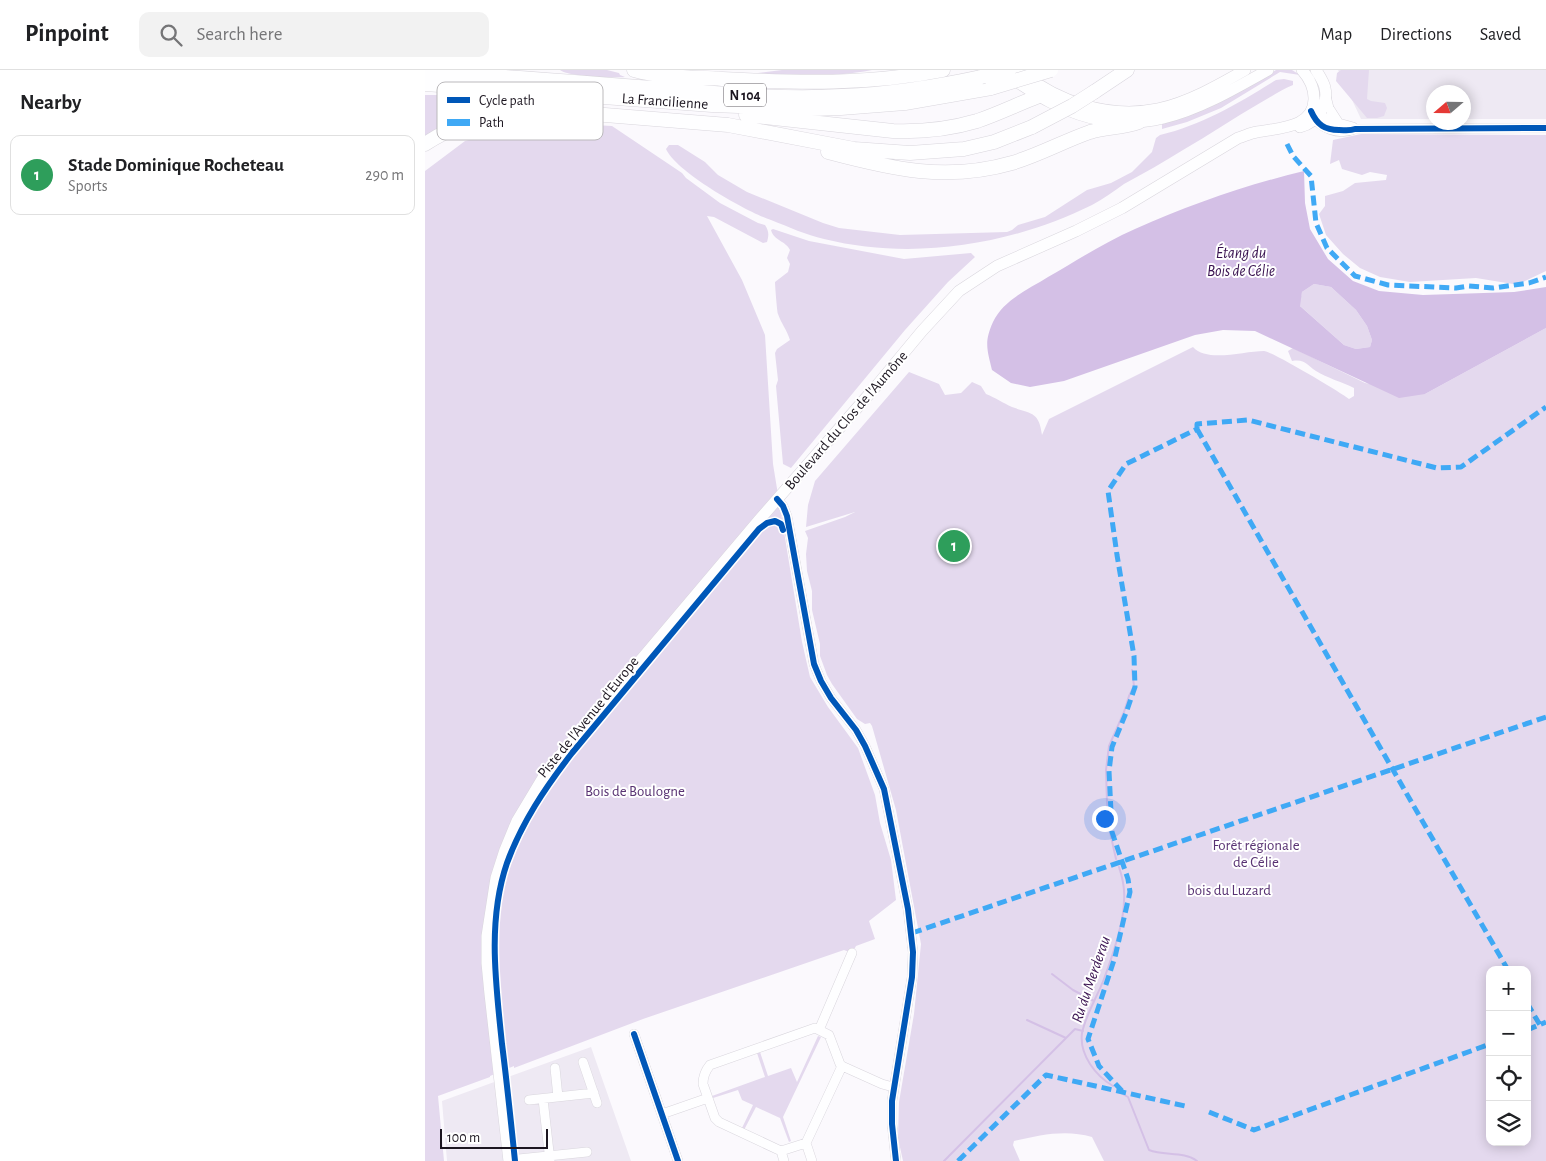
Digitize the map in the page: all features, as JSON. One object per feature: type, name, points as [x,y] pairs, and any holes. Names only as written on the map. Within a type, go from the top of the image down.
[{"type":"highway","points":[[487,70],[508,76]]},
{"type":"highway","points":[[634,70],[676,76],[809,83],[871,80],[943,70]]},
{"type":"highway","name":"La Francilienne","points":[[603,84],[704,92],[808,97],[841,96],[905,91],[1009,70]]},
{"type":"highway","name":"La Francilienne","points":[[603,97],[783,108],[841,108],[905,103],[991,88],[1051,70]]},
{"type":"highway","points":[[603,115],[727,125],[854,149],[910,153],[964,149],[994,142],[1032,127],[1072,106],[1127,70]]},
{"type":"highway","points":[[425,72],[508,76]]},
{"type":"highway","name":"La Francilienne","points":[[508,76],[582,82]]},
{"type":"highway","points":[[685,103],[701,110],[915,132],[978,121],[1039,96]]},
{"type":"highway","points":[[769,132],[780,141],[870,163],[899,169],[954,173],[1012,163],[1099,129],[1128,126],[1139,122]]},
{"type":"highway","points":[[425,144],[437,137]]},
{"type":"main road","points":[[1003,70],[1039,96],[1084,116],[1101,120],[1139,122],[1159,120],[1196,108],[1217,99],[1268,70]]},
{"type":"main road","points":[[1019,70],[1053,93],[1064,98],[1090,107],[1133,112],[1159,108],[1186,100],[1245,70]]},
{"type":"main road","points":[[1301,70],[1312,87],[1315,115]]},
{"type":"main road","points":[[1315,115],[1323,105],[1325,95],[1325,88],[1316,70]]},
{"type":"main road","name":"Boulevard du Clos de l'Aumône","points":[[777,499],[922,331],[959,291],[997,266],[1076,231],[1122,208],[1238,138],[1259,131],[1304,126],[1315,115]]},
{"type":"main road","points":[[509,1161],[487,963],[487,936],[491,905],[496,878],[505,850],[517,821],[547,771],[777,499]]},
{"type":"street","points":[[1325,95],[1329,108],[1338,122]]},
{"type":"street","points":[[1315,115],[1355,128]]},
{"type":"street","points":[[1315,115],[1323,127],[1330,129],[1546,128]]},
{"type":"street","name":"Boulevard du Clos de l'Aumône","points":[[777,499],[783,506],[787,516],[814,664],[831,698],[856,730],[865,746],[884,789],[908,909],[913,952],[910,994],[893,1087],[892,1124],[896,1161]]},
{"type":"street","points":[[819,1030],[852,953]]},
{"type":"street","points":[[785,1161],[781,1151],[719,1122],[715,1118],[707,1098],[703,1078],[706,1070],[711,1065],[815,1028],[829,1035],[842,1066],[893,1087]]},
{"type":"street","points":[[634,1034],[679,1161]]},
{"type":"street","points":[[583,1062],[597,1103]]},
{"type":"street","points":[[781,1151],[805,1142],[842,1066]]},
{"type":"street","points":[[555,1068],[558,1097]]},
{"type":"street","points":[[529,1100],[594,1093]]},
{"type":"street","points":[[662,1114],[707,1098]]},
{"type":"street","points":[[543,1099],[550,1158]]},
{"type":"street","points":[[805,1142],[812,1161]]},
{"type":"street","points":[[509,1161],[550,1158],[587,1152]]},
{"type":"shaded area","points":[[1338,70],[1546,70],[1546,119],[1471,119],[1471,85],[1426,85],[1426,119],[1361,119]]},
{"type":"shaded area","points":[[591,1047],[631,1161],[447,1161],[442,1101]]},
{"type":"green space","points":[[560,70],[607,70],[619,73],[625,77],[581,76]]},
{"type":"green space","points":[[782,70],[872,70],[815,76],[758,73]]},
{"type":"green space","points":[[1276,70],[1292,70],[1300,75],[1280,72],[1221,108],[1187,122],[1162,129],[1162,123],[1207,107]]},
{"type":"green space","points":[[1341,70],[1369,70],[1367,99],[1385,103],[1387,108],[1384,116],[1367,118],[1336,81],[1337,73]]},
{"type":"green space","points":[[1276,80],[1293,81],[1293,85],[1124,184],[1092,205],[1061,219],[1028,230],[995,239],[961,245],[892,249],[824,239],[797,231],[760,216],[713,190],[683,169],[666,149],[669,145],[678,145],[705,162],[718,175],[747,192],[839,228],[900,235],[1007,232],[1018,225],[1045,217],[1087,190],[1111,183],[1132,172],[1152,152],[1156,138],[1160,135],[1176,131],[1205,119],[1234,105]]},
{"type":"green space","points":[[425,95],[437,95],[437,134],[425,137]]},
{"type":"green space","name":"Bois de Boulogne","points":[[603,126],[612,126],[682,173],[720,203],[765,225],[768,235],[767,242],[763,243],[714,217],[707,216],[742,280],[765,335],[773,464],[802,642],[810,677],[828,707],[858,748],[875,795],[880,823],[891,860],[896,900],[869,921],[875,939],[856,946],[852,953],[844,950],[643,1019],[438,1096],[444,1161],[425,1161],[425,171],[465,141],[603,140]]},
{"type":"green space","points":[[1361,134],[1546,135],[1546,271],[1521,283],[1513,284],[1476,278],[1410,282],[1380,277],[1360,268],[1343,254],[1326,235],[1319,214],[1325,206],[1325,196],[1343,191],[1355,183],[1386,180],[1387,175],[1370,172],[1362,175],[1342,169],[1339,160],[1330,164],[1333,140]]},
{"type":"green space","points":[[773,229],[809,241],[904,259],[971,253],[975,257],[948,282],[905,330],[791,468],[783,464],[775,353],[777,349],[790,340],[778,314],[775,282],[788,272],[790,264],[787,258],[790,250],[773,234],[771,230]]},
{"type":"green space","points":[[1314,284],[1331,287],[1356,310],[1367,326],[1372,340],[1370,347],[1356,349],[1344,345],[1299,305],[1302,292]]},
{"type":"green space","name":"Forêt régionale de Célie","points":[[1546,328],[1546,1161],[1104,1161],[1092,1137],[1062,1133],[1014,1141],[1013,1145],[1020,1161],[903,1161],[898,1138],[899,1102],[914,1014],[921,944],[896,810],[872,726],[870,723],[865,724],[857,719],[832,684],[820,656],[820,644],[812,610],[812,591],[807,571],[806,554],[808,538],[805,531],[855,512],[806,527],[808,505],[815,481],[909,372],[939,384],[945,395],[961,393],[972,382],[981,386],[986,394],[1036,417],[1041,427],[1042,435],[1049,419],[1193,347],[1199,352],[1216,355],[1264,351],[1292,364],[1349,399],[1354,396],[1354,388],[1320,373],[1303,362],[1292,361],[1288,351],[1293,348],[1365,383],[1425,394]]},
{"type":"green space","points":[[818,1036],[821,1037],[783,1117],[791,1141],[789,1142],[780,1118],[756,1107],[744,1130],[742,1128],[753,1105],[742,1100],[738,1090],[713,1098],[712,1096],[765,1077],[757,1053],[760,1052],[768,1076],[791,1068],[797,1082]]},
{"type":"water","name":"Étang du Bois de Célie","points":[[1304,171],[1305,203],[1310,229],[1328,259],[1353,281],[1379,291],[1423,295],[1514,292],[1546,287],[1546,328],[1425,394],[1399,398],[1255,331],[1223,330],[1195,335],[1064,381],[1030,387],[1011,383],[992,370],[987,346],[990,329],[997,314],[1017,296],[1102,246],[1135,229],[1218,196]],"holes":[[[1314,284],[1331,287],[1356,310],[1367,326],[1372,340],[1370,347],[1356,349],[1344,345],[1300,306],[1302,292]]]},
{"type":"waterway","name":"Ru du Merderau","points":[[1116,859],[1110,832],[1106,770],[1109,746],[1134,686],[1132,670]]},
{"type":"waterway","name":"Ru du Merderau","points":[[1113,1086],[1101,1077],[1090,1064],[1083,1049],[1082,1033],[1107,971],[1122,919],[1124,893],[1119,867]]},
{"type":"waterway","points":[[1052,974],[1073,990],[1094,1001]]},
{"type":"waterway","points":[[1027,1020],[1066,1038]]},
{"type":"waterway","points":[[944,1161],[1075,1029],[1083,1031]]},
{"type":"waterway","name":"Ru du Merderau","points":[[1121,1093],[1128,1097],[1149,1150],[1186,1156],[1197,1161]]},
{"type":"marked path","points":[[1287,144],[1293,156],[1311,176],[1316,223],[1327,248],[1355,276],[1388,285],[1456,288],[1469,286],[1493,288],[1529,283],[1546,277]]},
{"type":"marked path","points":[[1197,429],[1197,424],[1248,420],[1437,468],[1461,467],[1546,407]]},
{"type":"marked path","points":[[1197,429],[1506,966]]},
{"type":"marked path","points":[[1122,1091],[1099,1066],[1088,1039],[1115,957],[1130,892],[1128,879],[1112,832],[1109,771],[1112,747],[1135,687],[1134,656],[1108,491],[1126,464],[1197,429]]},
{"type":"marked path","points":[[912,933],[1546,717]]},
{"type":"marked path","points":[[1531,1010],[1540,1025]]},
{"type":"marked path","points":[[1531,1028],[1546,1022]]},
{"type":"marked path","points":[[1209,1112],[1254,1130],[1486,1045]]},
{"type":"marked path","points":[[958,1161],[1046,1075],[1185,1106]]},
{"type":"cycle path","points":[[1311,111],[1322,126],[1334,130],[1546,128]]},
{"type":"cycle path","points":[[777,499],[783,506],[787,516],[814,664],[831,698],[856,730],[865,746],[884,789],[908,909],[913,952],[912,977],[892,1101],[892,1124],[896,1161]]},
{"type":"cycle path","name":"Piste de l'Avenue d'Europe","points":[[515,1161],[497,999],[495,953],[497,907],[501,885],[513,848],[535,806],[572,753],[759,529],[767,523],[775,521],[781,524],[783,530]]},
{"type":"cycle path","points":[[634,1034],[678,1161]]},
{"type":"place","name":"Stade Dominique Rocheteau","points":[[954,546]]},
{"type":"park label","name":"bois du Luzard","points":[[1229,890]]}]
